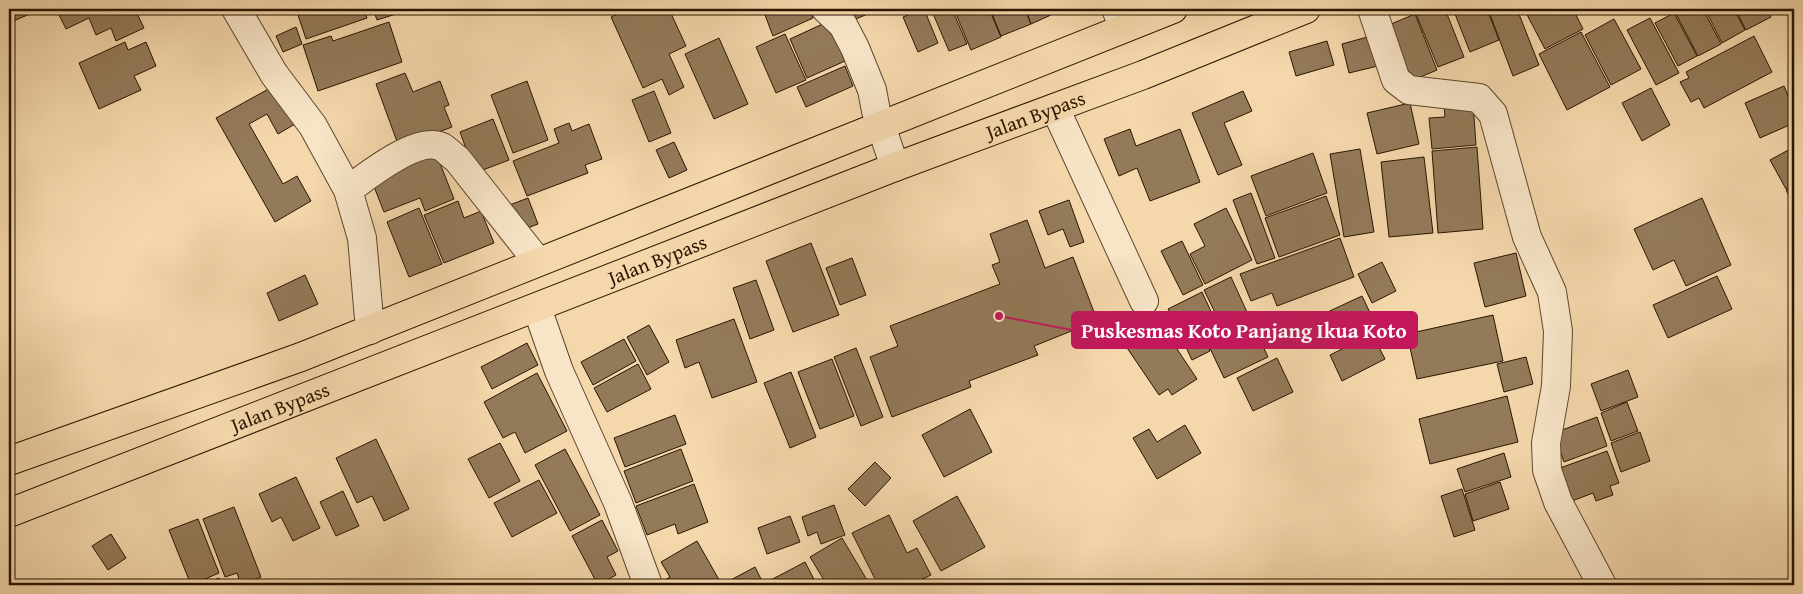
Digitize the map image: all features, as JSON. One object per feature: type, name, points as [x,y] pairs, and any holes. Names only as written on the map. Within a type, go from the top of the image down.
[{"type":"highway","name":"Jalan Bypass","points":[[9,460],[301,357],[370,330],[880,124],[1120,18],[1173,9]]},
{"type":"highway","name":"Jalan Bypass","points":[[9,513],[895,167],[1143,75],[1306,9]]},
{"type":"street","points":[[236,9],[274,74],[313,126],[348,190],[362,238],[370,330]]},
{"type":"street","points":[[826,9],[843,24],[855,48],[872,90],[880,124],[895,167]]},
{"type":"street","points":[[1372,9],[1396,80],[1401,86],[1408,90],[1479,98],[1493,114],[1527,237],[1552,292],[1558,331],[1556,386],[1546,443],[1547,470],[1558,502],[1602,585]]},
{"type":"street","points":[[1055,108],[1144,301]]},
{"type":"street","points":[[348,190],[412,149],[428,145],[441,147],[457,159],[538,262]]},
{"type":"street","points":[[537,308],[560,372],[618,503],[648,585]]},
{"type":"building","points":[[9,9],[31,9],[32,13],[9,23]]},
{"type":"building","points":[[56,9],[135,9],[144,28],[116,41],[111,28],[96,35],[89,18],[66,29]]},
{"type":"building","points":[[306,9],[364,9],[367,18],[306,39],[297,12]]},
{"type":"building","points":[[373,9],[412,9],[377,20]]},
{"type":"building","points":[[628,9],[669,9],[686,46],[669,54],[684,87],[669,95],[662,79],[643,88],[611,17]]},
{"type":"building","points":[[762,9],[774,9],[764,13]]},
{"type":"building","points":[[779,9],[809,9],[813,18],[773,36],[765,15]]},
{"type":"building","points":[[844,9],[868,9],[870,13],[849,22]]},
{"type":"building","points":[[924,9],[938,43],[918,52],[903,17]]},
{"type":"building","points":[[931,9],[952,9],[967,44],[949,51]]},
{"type":"building","points":[[954,9],[989,9],[1001,37],[971,50]]},
{"type":"building","points":[[990,9],[1025,9],[1031,24],[1001,36]]},
{"type":"building","points":[[1025,9],[1048,9],[1051,15],[1031,24]]},
{"type":"building","points":[[1430,9],[1445,9],[1464,57],[1438,67],[1416,14]]},
{"type":"building","points":[[1453,9],[1487,9],[1499,40],[1470,52]]},
{"type":"building","points":[[1488,9],[1517,9],[1539,65],[1513,76]]},
{"type":"building","points":[[1524,9],[1573,9],[1583,29],[1545,49]]},
{"type":"building","points":[[1681,9],[1703,9],[1721,44],[1698,56],[1675,12]]},
{"type":"building","points":[[1705,9],[1734,9],[1745,30],[1722,43]]},
{"type":"building","points":[[1735,9],[1767,9],[1771,17],[1746,30]]},
{"type":"building","points":[[1674,13],[1697,56],[1678,66],[1655,23]]},
{"type":"building","points":[[1415,14],[1437,70],[1406,83],[1384,27]]},
{"type":"building","points":[[1650,18],[1679,73],[1656,85],[1627,30]]},
{"type":"building","points":[[1614,19],[1641,69],[1611,85],[1585,35]]},
{"type":"building","points":[[389,22],[402,62],[318,91],[303,45],[331,36],[333,41]]},
{"type":"building","points":[[827,22],[845,61],[807,78],[790,39]]},
{"type":"building","points":[[296,27],[302,44],[283,52],[276,36]]},
{"type":"building","points":[[1581,32],[1610,87],[1567,110],[1539,54]]},
{"type":"building","points":[[785,34],[806,80],[776,93],[756,47]]},
{"type":"building","points":[[1371,36],[1378,66],[1349,73],[1342,44]]},
{"type":"building","points":[[1754,36],[1772,72],[1704,108],[1699,98],[1691,102],[1680,82],[1689,78],[1686,72]]},
{"type":"building","points":[[719,38],[748,104],[714,119],[685,54]]},
{"type":"building","points":[[1327,41],[1334,65],[1296,76],[1289,52]]},
{"type":"building","points":[[125,42],[128,50],[146,42],[156,66],[134,76],[141,90],[99,109],[79,63]]},
{"type":"building","points":[[845,66],[853,86],[806,107],[797,87]]},
{"type":"building","points":[[405,73],[413,92],[440,81],[449,105],[444,107],[452,127],[399,147],[376,84]]},
{"type":"building","points":[[527,81],[548,140],[513,153],[491,95]]},
{"type":"building","points":[[274,86],[295,124],[278,134],[267,114],[249,124],[283,184],[297,176],[311,201],[275,222],[216,118]]},
{"type":"building","points":[[1784,86],[1794,110],[1794,123],[1760,138],[1745,103]]},
{"type":"building","points":[[1651,88],[1670,125],[1642,141],[1622,103]]},
{"type":"building","points":[[654,91],[671,133],[649,142],[632,100]]},
{"type":"building","points":[[1243,91],[1252,111],[1224,123],[1242,165],[1218,175],[1192,113]]},
{"type":"building","points":[[1410,103],[1419,144],[1377,154],[1367,113]]},
{"type":"building","points":[[1473,103],[1476,145],[1432,149],[1429,118],[1445,117],[1444,105]]},
{"type":"building","points":[[493,119],[509,160],[475,173],[460,132]]},
{"type":"building","points":[[569,123],[572,131],[589,124],[602,159],[585,165],[588,173],[527,196],[513,161],[559,143],[554,129]]},
{"type":"building","points":[[1130,129],[1136,146],[1180,129],[1200,182],[1150,201],[1137,168],[1119,176],[1104,139]]},
{"type":"building","points":[[674,142],[687,170],[669,178],[656,150]]},
{"type":"building","points":[[1477,147],[1483,229],[1438,233],[1432,151]]},
{"type":"building","points":[[1794,147],[1794,184],[1786,189],[1770,160]]},
{"type":"building","points":[[1360,149],[1374,232],[1344,237],[1330,154]]},
{"type":"building","points":[[436,153],[454,199],[425,211],[420,198],[384,212],[371,179]]},
{"type":"building","points":[[1313,153],[1327,193],[1266,216],[1251,176]]},
{"type":"building","points":[[1424,157],[1433,233],[1389,237],[1381,162]]},
{"type":"building","points":[[1794,186],[1794,206],[1786,190]]},
{"type":"building","points":[[1251,193],[1275,258],[1257,264],[1233,200]]},
{"type":"building","points":[[1326,196],[1340,235],[1279,257],[1265,218]]},
{"type":"building","points":[[528,198],[538,224],[517,232],[507,206]]},
{"type":"building","points":[[1702,198],[1731,265],[1686,286],[1674,260],[1653,270],[1634,229]]},
{"type":"building","points":[[1069,200],[1084,242],[1070,247],[1063,229],[1048,235],[1039,211]]},
{"type":"building","points":[[458,201],[464,218],[481,211],[494,243],[444,263],[424,215]]},
{"type":"building","points":[[419,208],[442,264],[409,277],[387,222]]},
{"type":"building","points":[[1226,208],[1252,260],[1205,284],[1190,254],[1205,246],[1194,224]]},
{"type":"building","points":[[1027,220],[1045,268],[1073,257],[1094,312],[1071,320],[1074,330],[1034,346],[1038,355],[969,381],[971,387],[892,417],[870,357],[898,346],[890,326],[1000,284],[992,265],[1000,262],[990,234]]},
{"type":"building","points":[[1340,238],[1354,277],[1277,306],[1272,293],[1251,301],[1240,274]]},
{"type":"building","points":[[1182,241],[1203,285],[1183,295],[1161,251]]},
{"type":"building","points":[[811,243],[839,315],[793,332],[766,261]]},
{"type":"building","points":[[1516,253],[1526,296],[1485,307],[1474,263]]},
{"type":"building","points":[[852,258],[866,295],[840,305],[826,268]]},
{"type":"building","points":[[1382,262],[1396,291],[1372,303],[1358,274]]},
{"type":"building","points":[[305,275],[318,304],[279,321],[267,293]]},
{"type":"building","points":[[1717,276],[1732,309],[1668,338],[1653,305]]},
{"type":"building","points":[[1231,277],[1251,321],[1225,333],[1204,290]]},
{"type":"building","points":[[756,280],[774,330],[750,339],[733,288]]},
{"type":"building","points":[[1202,292],[1221,333],[1205,341],[1210,351],[1192,360],[1168,309]]},
{"type":"building","points":[[1362,296],[1373,319],[1333,339],[1321,315]]},
{"type":"building","points":[[1141,314],[1146,322],[1155,316],[1197,379],[1172,395],[1168,389],[1159,395],[1121,339],[1130,333],[1124,325]]},
{"type":"building","points":[[1493,315],[1503,361],[1417,379],[1407,334]]},
{"type":"building","points":[[734,319],[757,382],[712,398],[699,362],[685,368],[676,340]]},
{"type":"building","points":[[1252,323],[1268,357],[1224,378],[1208,344]]},
{"type":"building","points":[[649,325],[669,362],[647,375],[627,337]]},
{"type":"building","points":[[1372,334],[1385,359],[1342,381],[1330,355]]},
{"type":"building","points":[[624,339],[636,361],[593,385],[581,362]]},
{"type":"building","points":[[527,343],[538,365],[492,389],[481,367]]},
{"type":"building","points":[[856,348],[883,417],[861,426],[834,357]]},
{"type":"building","points":[[1526,357],[1533,384],[1504,392],[1497,364]]},
{"type":"building","points":[[1277,358],[1293,392],[1253,411],[1237,378]]},
{"type":"building","points":[[832,359],[854,416],[820,429],[798,372]]},
{"type":"building","points":[[638,364],[651,389],[607,412],[594,388]]},
{"type":"building","points":[[1628,370],[1638,397],[1601,411],[1591,384]]},
{"type":"building","points":[[791,372],[816,437],[790,448],[764,383]]},
{"type":"building","points":[[537,373],[567,431],[525,453],[515,432],[503,438],[484,402]]},
{"type":"building","points":[[1507,396],[1518,442],[1430,464],[1419,419]]},
{"type":"building","points":[[1627,402],[1638,431],[1611,441],[1601,413]]},
{"type":"building","points":[[970,409],[992,452],[944,477],[922,435]]},
{"type":"building","points":[[675,415],[686,444],[625,467],[614,438]]},
{"type":"building","points":[[1597,417],[1607,446],[1564,462],[1554,433]]},
{"type":"building","points":[[1185,425],[1201,453],[1157,479],[1133,438],[1149,429],[1157,442]]},
{"type":"building","points":[[1640,432],[1650,461],[1621,472],[1611,443]]},
{"type":"building","points":[[376,439],[409,509],[384,521],[372,496],[357,503],[336,458]]},
{"type":"building","points":[[500,443],[520,481],[489,498],[468,459]]},
{"type":"building","points":[[565,449],[600,515],[570,531],[535,465]]},
{"type":"building","points":[[681,449],[693,481],[636,503],[624,471]]},
{"type":"building","points":[[1607,451],[1619,483],[1610,486],[1613,495],[1596,501],[1593,493],[1572,501],[1560,468]]},
{"type":"building","points":[[1504,453],[1511,477],[1465,492],[1457,469]]},
{"type":"building","points":[[875,462],[891,478],[865,506],[848,489]]},
{"type":"building","points":[[296,477],[320,528],[293,541],[281,517],[272,522],[259,494]]},
{"type":"building","points":[[539,480],[557,513],[512,537],[494,503]]},
{"type":"building","points":[[1500,482],[1509,509],[1473,521],[1465,494]]},
{"type":"building","points":[[694,484],[708,522],[678,534],[675,524],[647,535],[636,506]]},
{"type":"building","points":[[1462,489],[1475,530],[1454,537],[1441,496]]},
{"type":"building","points":[[343,491],[359,526],[336,536],[320,502]]},
{"type":"building","points":[[957,496],[985,547],[941,571],[913,521]]},
{"type":"building","points":[[834,505],[845,535],[821,544],[817,532],[808,536],[802,517]]},
{"type":"building","points":[[234,507],[261,577],[241,585],[237,573],[225,577],[203,519]]},
{"type":"building","points":[[889,515],[907,553],[917,548],[931,575],[910,585],[878,585],[852,533]]},
{"type":"building","points":[[790,516],[800,542],[767,554],[758,528]]},
{"type":"building","points":[[198,519],[219,573],[191,585],[169,530]]},
{"type":"building","points":[[602,520],[618,551],[607,557],[616,575],[598,585],[572,536]]},
{"type":"building","points":[[111,534],[126,558],[108,570],[92,546]]},
{"type":"building","points":[[842,538],[870,585],[827,585],[810,557]]},
{"type":"building","points":[[697,541],[722,585],[661,585],[660,583],[670,577],[661,562]]},
{"type":"building","points":[[805,562],[817,585],[769,585],[767,582]]},
{"type":"building","points":[[755,567],[764,585],[728,585],[727,582]]},
{"type":"building","points":[[219,578],[221,585],[201,585]]},
{"type":"place","name":"Puskesmas Koto Panjang Ikua Koto","points":[[999,316]]}]
